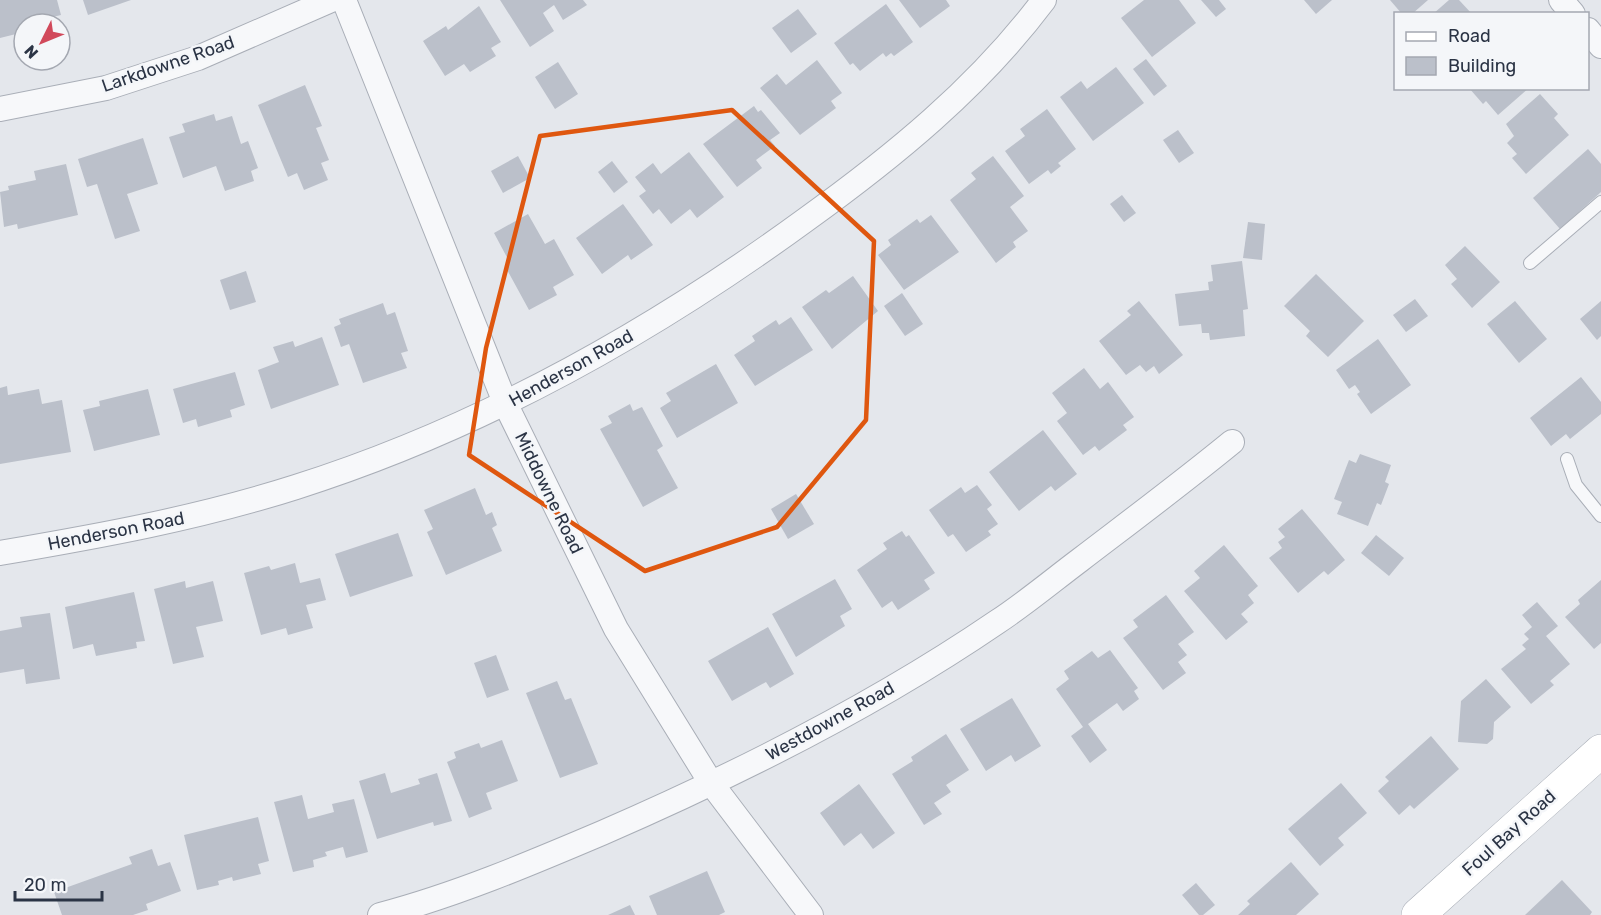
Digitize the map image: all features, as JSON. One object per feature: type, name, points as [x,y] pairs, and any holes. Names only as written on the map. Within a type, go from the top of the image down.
[{"type":"main road","name":"Foul Bay Road","points":[[1418,915],[1601,752]]},
{"type":"street","name":"Larkdowne Road","points":[[0,109],[105,88],[198,58],[330,0]]},
{"type":"street","name":"Middowne Road","points":[[344,0],[506,405],[616,629],[711,783],[811,915]]},
{"type":"street","name":"Henderson Road","points":[[0,553],[123,532],[296,487],[380,457],[506,405],[633,334],[746,264],[868,175],[986,70],[1044,0]]},
{"type":"street","points":[[1561,0],[1571,12]]},
{"type":"street","points":[[1589,32],[1601,46]]},
{"type":"street","name":"Westdowne Road","points":[[380,915],[414,906],[534,862],[774,753],[888,689],[998,622],[1171,493],[1232,442]]},
{"type":"lane","points":[[1530,263],[1601,202]]},
{"type":"lane","points":[[1567,459],[1576,485],[1601,516]]},
{"type":"highlighted area","points":[[732,110],[874,241],[866,420],[777,527],[645,571],[469,455],[486,348],[540,136]]},
{"type":"building","points":[[0,0],[57,0],[60,12],[12,12],[12,35],[0,38]]},
{"type":"building","points":[[83,0],[131,0],[88,15]]},
{"type":"building","points":[[500,0],[583,0],[587,5],[563,20],[554,5],[543,13],[554,31],[530,47]]},
{"type":"building","points":[[899,0],[946,0],[950,6],[920,28]]},
{"type":"building","points":[[1144,0],[1179,0],[1196,23],[1152,57],[1121,18]]},
{"type":"building","points":[[1201,0],[1219,0],[1226,9],[1216,17]]},
{"type":"building","points":[[1304,0],[1332,0],[1316,14]]},
{"type":"building","points":[[1390,0],[1428,0],[1414,12],[1400,12]]},
{"type":"building","points":[[1449,0],[1459,0],[1470,12],[1435,12]]},
{"type":"building","points":[[886,4],[913,42],[894,56],[891,53],[886,57],[883,53],[860,71],[853,63],[850,65],[834,43]]},
{"type":"building","points":[[479,6],[501,42],[491,48],[496,56],[470,72],[464,64],[445,76],[423,41],[446,26],[448,30]]},
{"type":"building","points":[[798,9],[817,34],[791,53],[772,28]]},
{"type":"building","points":[[1146,59],[1167,86],[1154,96],[1133,69]]},
{"type":"building","points":[[817,60],[842,93],[831,101],[836,108],[800,135],[760,88],[777,74],[786,85]]},
{"type":"building","points":[[558,62],[578,94],[555,109],[535,77]]},
{"type":"building","points":[[1116,67],[1144,103],[1093,141],[1060,97],[1081,81],[1087,89]]},
{"type":"building","points":[[305,85],[322,126],[316,128],[329,160],[321,163],[328,180],[304,190],[297,173],[288,177],[258,105]]},
{"type":"building","points":[[1471,90],[1527,90],[1498,115],[1486,101],[1483,104]]},
{"type":"building","points":[[1540,94],[1558,114],[1554,118],[1569,135],[1526,174],[1512,158],[1517,154],[1507,143],[1514,136],[1506,124]]},
{"type":"building","points":[[754,106],[758,112],[761,110],[780,133],[770,140],[775,146],[756,160],[762,168],[737,187],[703,144]]},
{"type":"building","points":[[1047,109],[1076,149],[1058,163],[1061,166],[1051,174],[1048,170],[1029,184],[1005,151],[1025,136],[1020,129]]},
{"type":"building","points":[[214,114],[216,121],[232,116],[241,144],[248,141],[258,168],[251,171],[254,181],[225,191],[216,166],[183,178],[169,137],[185,132],[182,124]]},
{"type":"building","points":[[1178,130],[1194,153],[1179,163],[1163,140]]},
{"type":"building","points":[[143,138],[158,184],[127,194],[140,231],[115,239],[97,184],[87,187],[78,159]]},
{"type":"building","points":[[1588,149],[1601,164],[1601,192],[1560,229],[1533,198]]},
{"type":"building","points":[[689,152],[724,197],[697,218],[690,209],[671,224],[659,209],[653,214],[639,196],[646,191],[635,177],[653,163],[661,174]]},
{"type":"building","points":[[518,156],[530,178],[503,193],[491,171]]},
{"type":"building","points":[[993,156],[1024,196],[1010,207],[1028,231],[1013,242],[1016,247],[996,263],[950,200],[976,179],[971,173]]},
{"type":"building","points":[[612,161],[628,182],[614,193],[598,172]]},
{"type":"building","points":[[66,164],[78,215],[18,229],[17,224],[4,227],[0,192],[9,190],[8,186],[36,180],[34,171]]},
{"type":"building","points":[[1122,195],[1136,213],[1124,222],[1110,204]]},
{"type":"building","points":[[623,204],[653,245],[631,260],[628,255],[602,274],[576,238]]},
{"type":"building","points":[[528,214],[545,244],[554,239],[574,275],[553,287],[557,295],[529,310],[505,266],[510,263],[494,233]]},
{"type":"building","points":[[931,215],[959,252],[904,290],[878,255],[891,245],[888,240],[917,219],[920,223]]},
{"type":"building","points":[[1248,222],[1265,224],[1262,260],[1243,258]]},
{"type":"building","points":[[1465,246],[1500,282],[1472,308],[1451,284],[1457,279],[1445,265]]},
{"type":"building","points":[[1242,261],[1248,309],[1243,310],[1245,336],[1210,340],[1209,333],[1202,333],[1201,324],[1179,326],[1175,294],[1209,290],[1208,282],[1213,281],[1211,265]]},
{"type":"building","points":[[246,271],[256,302],[230,310],[220,280]]},
{"type":"building","points":[[1316,274],[1364,321],[1328,357],[1306,336],[1310,331],[1284,306]]},
{"type":"building","points":[[853,276],[878,311],[832,349],[802,307],[826,290],[829,293]]},
{"type":"building","points":[[902,293],[923,324],[905,336],[884,306]]},
{"type":"building","points":[[1415,299],[1428,316],[1406,332],[1393,315]]},
{"type":"building","points":[[1139,301],[1183,355],[1159,374],[1154,366],[1146,372],[1140,365],[1126,375],[1099,341],[1131,315],[1127,311]]},
{"type":"building","points":[[1515,301],[1547,339],[1519,363],[1487,324]]},
{"type":"building","points":[[1601,301],[1601,336],[1597,340],[1580,319]]},
{"type":"building","points":[[383,303],[387,315],[395,312],[408,351],[401,353],[407,368],[363,383],[349,344],[341,347],[334,327],[341,324],[339,319]]},
{"type":"building","points":[[791,317],[813,350],[755,386],[734,355],[755,341],[752,336],[776,320],[779,325]]},
{"type":"building","points":[[322,337],[339,385],[271,409],[258,370],[279,362],[273,347],[293,341],[295,347]]},
{"type":"building","points":[[1378,339],[1411,385],[1371,414],[1357,394],[1360,392],[1355,385],[1349,389],[1336,370]]},
{"type":"building","points":[[716,364],[738,403],[677,438],[660,408],[671,401],[666,393]]},
{"type":"building","points":[[1084,368],[1100,389],[1108,382],[1134,417],[1123,425],[1127,430],[1099,451],[1095,446],[1083,455],[1057,421],[1067,413],[1052,393]]},
{"type":"building","points":[[235,372],[245,405],[230,410],[232,417],[198,427],[196,419],[183,423],[173,389]]},
{"type":"building","points":[[1581,377],[1601,402],[1601,414],[1570,439],[1566,434],[1551,446],[1530,418]]},
{"type":"building","points":[[7,386],[8,395],[39,389],[42,404],[62,400],[71,452],[0,464],[0,388]]},
{"type":"building","points":[[148,389],[160,435],[94,451],[83,410],[100,406],[99,401]]},
{"type":"building","points":[[630,404],[633,411],[642,407],[663,446],[657,450],[678,488],[643,507],[600,429],[612,423],[608,416]]},
{"type":"building","points":[[1043,430],[1077,474],[1055,491],[1051,486],[1019,511],[989,472]]},
{"type":"building","points":[[1360,454],[1391,465],[1385,482],[1389,484],[1381,505],[1377,503],[1368,526],[1337,514],[1342,502],[1334,499],[1349,460],[1356,463]]},
{"type":"building","points":[[977,485],[992,505],[987,509],[998,524],[988,531],[991,535],[966,552],[953,534],[948,537],[929,510],[961,487],[965,493]]},
{"type":"building","points":[[475,488],[486,515],[492,512],[497,525],[492,528],[502,551],[446,575],[427,532],[433,529],[424,510]]},
{"type":"building","points":[[796,494],[814,524],[788,539],[771,509]]},
{"type":"building","points":[[1302,509],[1345,560],[1328,575],[1324,571],[1298,593],[1269,558],[1282,548],[1278,542],[1285,537],[1278,529]]},
{"type":"building","points":[[902,531],[906,537],[909,535],[935,573],[924,580],[930,589],[898,610],[892,601],[882,608],[857,570],[887,549],[883,543]]},
{"type":"building","points":[[398,533],[413,576],[350,597],[335,554]]},
{"type":"building","points":[[1376,535],[1404,558],[1389,576],[1361,553]]},
{"type":"building","points":[[1224,545],[1258,586],[1248,595],[1254,603],[1241,614],[1248,622],[1226,640],[1184,591],[1200,578],[1194,571]]},
{"type":"building","points":[[295,563],[300,583],[320,578],[326,600],[306,605],[313,628],[288,635],[286,628],[261,635],[244,573],[269,566],[271,570]]},
{"type":"building","points":[[835,579],[852,609],[840,616],[845,626],[796,657],[772,614]]},
{"type":"building","points":[[1601,580],[1601,643],[1594,649],[1565,617],[1580,604],[1578,600]]},
{"type":"building","points":[[185,581],[186,588],[213,581],[223,621],[196,627],[204,657],[173,664],[154,589]]},
{"type":"building","points":[[134,592],[145,641],[136,642],[137,648],[96,656],[93,644],[73,649],[65,607]]},
{"type":"building","points":[[1166,595],[1194,632],[1178,644],[1187,655],[1178,662],[1186,673],[1163,690],[1123,638],[1138,627],[1133,620]]},
{"type":"building","points":[[1537,602],[1558,626],[1546,636],[1570,664],[1550,681],[1554,685],[1531,704],[1501,669],[1526,649],[1522,645],[1529,639],[1524,634],[1532,627],[1522,615]]},
{"type":"building","points":[[50,613],[60,679],[26,684],[24,669],[0,673],[0,631],[22,627],[20,617]]},
{"type":"building","points":[[768,627],[794,674],[770,688],[766,682],[732,701],[708,661]]},
{"type":"building","points":[[1110,650],[1138,688],[1134,691],[1139,699],[1123,711],[1117,703],[1088,724],[1107,750],[1090,763],[1071,736],[1083,727],[1056,689],[1069,679],[1064,671],[1092,651],[1098,658]]},
{"type":"building","points":[[496,655],[509,690],[487,698],[474,663]]},
{"type":"building","points":[[1486,679],[1511,707],[1494,722],[1493,739],[1487,744],[1458,742],[1461,701]]},
{"type":"building","points":[[557,681],[565,700],[571,698],[598,764],[560,778],[526,693]]},
{"type":"building","points":[[1012,698],[1041,746],[1015,762],[1011,755],[986,771],[960,729]]},
{"type":"building","points":[[946,734],[969,770],[946,785],[951,792],[934,803],[942,814],[924,825],[892,774],[913,761],[911,757]]},
{"type":"building","points":[[1431,736],[1459,769],[1414,809],[1410,805],[1399,815],[1378,791],[1389,781],[1385,777]]},
{"type":"building","points":[[502,740],[518,781],[486,793],[492,809],[469,818],[447,762],[456,758],[454,752],[479,743],[481,748]]},
{"type":"building","points":[[385,773],[391,793],[420,784],[418,779],[437,773],[452,821],[434,826],[433,822],[377,839],[359,781]]},
{"type":"building","points":[[1341,783],[1367,813],[1338,838],[1344,845],[1320,866],[1288,829]]},
{"type":"building","points":[[859,784],[895,833],[873,849],[861,833],[844,846],[820,813]]},
{"type":"building","points":[[302,795],[308,819],[334,812],[332,804],[354,799],[368,852],[346,858],[343,847],[325,852],[327,856],[313,860],[314,867],[293,872],[274,802]]},
{"type":"building","points":[[258,817],[269,861],[258,864],[261,874],[233,881],[232,877],[218,881],[219,885],[197,890],[184,835]]},
{"type":"building","points":[[152,849],[158,866],[170,862],[181,891],[146,904],[148,910],[133,915],[62,915],[54,892],[132,864],[129,857]]},
{"type":"building","points":[[1291,862],[1319,894],[1296,915],[1238,915],[1250,904],[1247,901]]},
{"type":"building","points":[[707,871],[725,912],[719,915],[657,915],[649,896]]},
{"type":"building","points":[[1562,880],[1592,912],[1590,915],[1525,915]]},
{"type":"building","points":[[1196,883],[1215,905],[1203,915],[1199,915],[1182,895]]},
{"type":"building","points":[[630,905],[635,915],[608,915]]}]
